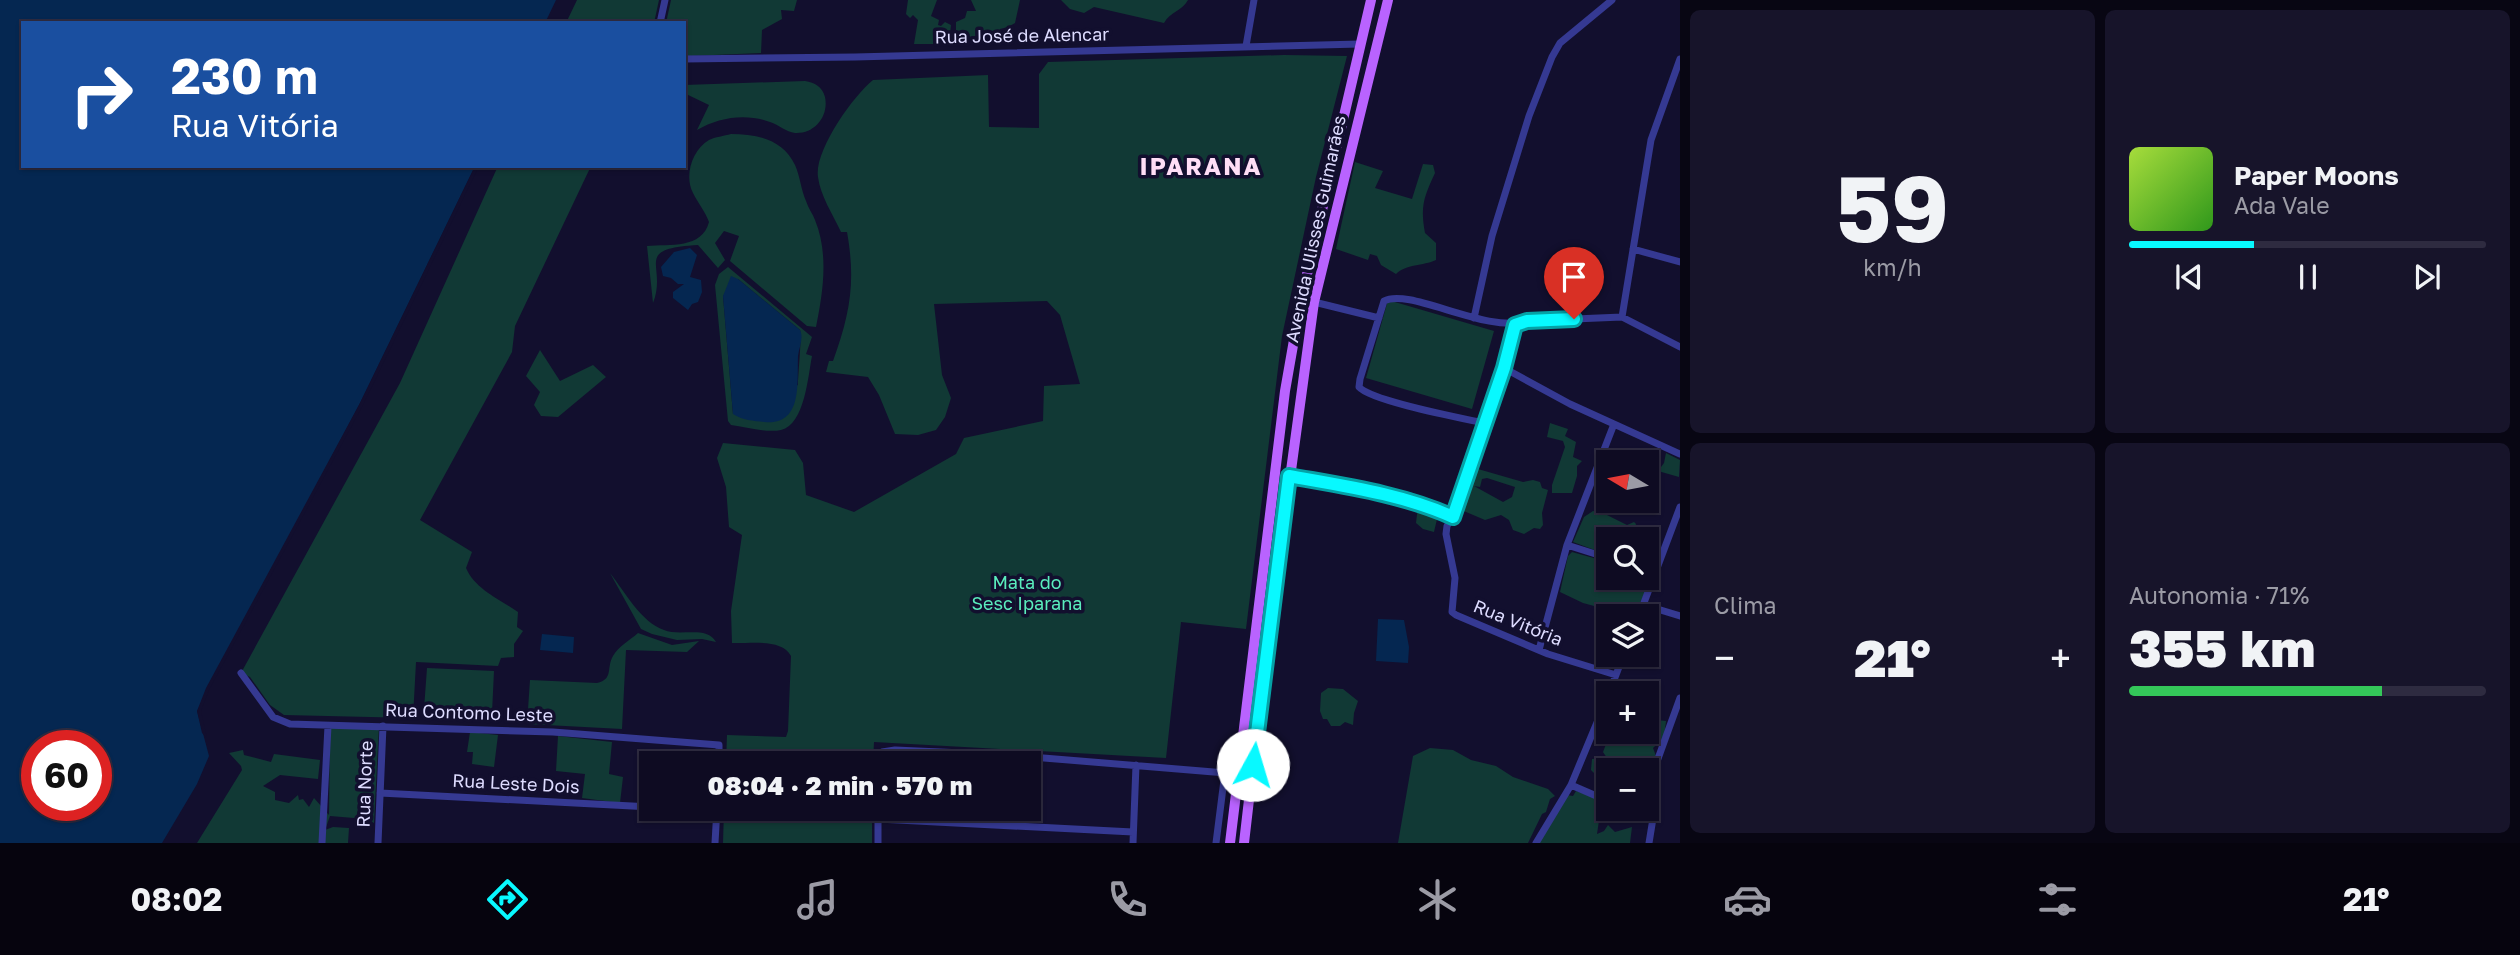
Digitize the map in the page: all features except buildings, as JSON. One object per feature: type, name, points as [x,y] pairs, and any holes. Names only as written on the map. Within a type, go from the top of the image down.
[{"type":"main road","name":"Avenida Ulisses Guimarães","points":[[1230,843],[1287,378],[1304,288],[1371,0]]},
{"type":"main road","name":"Avenida Ulisses Guimarães","points":[[1244,843],[1289,476],[1314,302],[1388,0]]},
{"type":"street","points":[[660,21],[665,0]]},
{"type":"street","points":[[1246,46],[1254,0]]},
{"type":"street","points":[[1474,318],[1492,236],[1530,116],[1552,57],[1560,43],[1612,0]]},
{"type":"street","name":"Rua José de Alencar","points":[[686,59],[1360,44]]},
{"type":"street","points":[[1622,317],[1651,140],[1680,58]]},
{"type":"street","points":[[1633,249],[1680,262]]},
{"type":"street","points":[[1484,423],[1380,398],[1359,387],[1384,301],[1397,296],[1474,318],[1515,325],[1527,321],[1622,317],[1680,347]]},
{"type":"street","points":[[1314,302],[1379,318]]},
{"type":"street","points":[[1289,476],[1369,491],[1453,517],[1504,368],[1515,325]]},
{"type":"street","points":[[1504,368],[1570,404],[1680,454]]},
{"type":"street","points":[[1539,650],[1567,545],[1614,424]]},
{"type":"street","points":[[1659,564],[1680,508]]},
{"type":"street","name":"Rua Vitória","points":[[1453,517],[1447,526],[1446,541],[1455,578],[1454,614],[1539,650],[1616,675]]},
{"type":"street","points":[[1567,545],[1596,554]]},
{"type":"street","points":[[1659,610],[1680,616]]},
{"type":"street","points":[[1614,681],[1619,667]]},
{"type":"street","name":"Rua Contomo Leste","points":[[241,673],[272,717],[290,724],[553,732],[719,745],[719,751]]},
{"type":"street","points":[[1658,758],[1680,698]]},
{"type":"street","points":[[322,843],[328,726]]},
{"type":"street","name":"Rua Norte","points":[[378,843],[383,726]]},
{"type":"street","points":[[1536,843],[1571,786],[1596,726]]},
{"type":"street","points":[[885,751],[912,751]]},
{"type":"street","points":[[1041,758],[1238,774]]},
{"type":"street","points":[[1133,843],[1136,765]]},
{"type":"street","points":[[1216,843],[1225,772]]},
{"type":"street","points":[[1571,786],[1596,796]]},
{"type":"street","name":"Rua Leste Dois","points":[[380,793],[639,806]]},
{"type":"street","points":[[715,843],[716,821]]},
{"type":"street","points":[[878,821],[878,843]]},
{"type":"street","points":[[917,821],[1133,832]]},
{"type":"street","points":[[1649,843],[1653,821]]},
{"type":"green space","points":[[577,0],[659,0],[654,21],[567,21]]},
{"type":"green space","points":[[671,0],[797,0],[794,11],[781,10],[782,19],[762,30],[761,53],[686,56],[686,21],[666,21]]},
{"type":"green space","points":[[908,0],[937,0],[931,16],[939,20],[938,25],[941,26],[945,22],[951,25],[950,34],[941,34],[935,44],[914,44],[918,20],[913,15],[910,18],[906,14]]},
{"type":"green space","points":[[971,0],[1020,0],[1015,23],[1000,29],[999,38],[992,38],[991,35],[964,38],[963,43],[956,42],[956,22],[965,18],[967,11],[976,11]]},
{"type":"green space","points":[[1061,0],[1188,0],[1164,23],[1094,7],[1084,13],[1070,9]]},
{"type":"green space","name":"Mata do Sesc Iparana","points":[[1284,55],[1347,56],[1316,177],[1282,336],[1246,629],[1181,622],[1166,758],[874,742],[874,751],[726,751],[727,735],[786,737],[791,656],[787,650],[773,644],[732,643],[731,611],[742,535],[729,527],[726,487],[717,458],[723,443],[795,450],[803,463],[806,495],[854,512],[956,454],[964,438],[1043,421],[1044,386],[1080,384],[1060,315],[1047,301],[934,304],[942,375],[951,398],[945,417],[936,430],[918,435],[895,434],[879,395],[868,377],[826,372],[829,361],[833,361],[844,328],[851,282],[847,232],[841,232],[819,184],[818,166],[828,139],[855,98],[873,80],[988,75],[989,127],[1039,128],[1039,74],[1048,62]]},
{"type":"green space","points":[[805,81],[815,84],[824,93],[825,111],[814,127],[802,133],[792,132],[761,119],[742,117],[723,119],[697,130],[709,105],[686,94],[686,85]]},
{"type":"green space","points":[[731,134],[768,140],[783,149],[795,165],[822,246],[822,287],[816,327],[807,326],[730,261],[739,236],[724,231],[715,243],[725,260],[718,268],[698,245],[665,250],[658,255],[653,303],[647,246],[692,241],[705,231],[709,222],[690,186],[691,164],[703,144]]},
{"type":"green space","points":[[1355,162],[1383,171],[1375,188],[1412,199],[1423,164],[1433,165],[1435,173],[1426,195],[1423,216],[1425,233],[1436,243],[1436,260],[1405,268],[1396,274],[1381,265],[1377,256],[1370,254],[1368,260],[1336,249]]},
{"type":"green space","points":[[497,168],[590,168],[515,326],[512,352],[420,520],[472,552],[466,568],[475,582],[518,612],[517,627],[523,631],[514,644],[514,657],[501,658],[498,666],[416,662],[413,718],[284,715],[270,705],[250,677],[241,673],[400,383]]},
{"type":"green space","points":[[728,267],[812,337],[806,354],[812,356],[804,398],[795,419],[781,430],[769,431],[731,425],[728,421],[715,285],[719,274]],"holes":[[[738,279],[800,330],[798,385],[733,414],[723,296]]]},
{"type":"green space","points":[[1388,300],[1494,331],[1472,409],[1366,378]]},
{"type":"green space","points":[[540,350],[560,381],[593,365],[606,377],[558,417],[541,416],[534,405],[540,392],[526,376]]},
{"type":"green space","points":[[1550,423],[1568,429],[1565,436],[1576,442],[1573,457],[1582,461],[1577,466],[1572,493],[1552,493],[1552,485],[1565,447],[1563,441],[1547,437]]},
{"type":"green space","points":[[1666,453],[1680,460],[1679,477],[1659,471]]},
{"type":"green space","points":[[1478,469],[1523,482],[1540,482],[1542,488],[1548,490],[1542,513],[1543,525],[1540,529],[1534,528],[1524,534],[1513,530],[1509,520],[1501,515],[1485,520],[1459,509],[1474,471]],"holes":[[[1487,478],[1515,487],[1512,497],[1503,502],[1474,486],[1480,487],[1482,479]]]},
{"type":"green space","points":[[1418,506],[1429,508],[1437,519],[1434,532],[1423,529],[1416,523]]},
{"type":"green space","points":[[1596,511],[1627,525],[1634,522],[1636,524],[1635,527],[1596,527],[1596,551],[1573,542],[1584,517]]},
{"type":"green space","points":[[1572,552],[1596,559],[1596,590],[1646,590],[1641,601],[1639,604],[1596,604],[1596,607],[1560,592],[1568,556]]},
{"type":"green space","points":[[610,573],[634,606],[656,626],[670,632],[706,634],[716,642],[702,639],[677,640],[641,629]]},
{"type":"green space","points":[[638,633],[672,645],[699,641],[687,652],[626,650],[622,729],[527,724],[530,680],[602,681],[608,676],[615,653]]},
{"type":"green space","points":[[427,668],[494,671],[492,713],[424,709]]},
{"type":"green space","points":[[1328,688],[1343,689],[1358,701],[1353,725],[1345,722],[1340,726],[1331,726],[1327,719],[1323,719],[1320,711],[1321,693]]},
{"type":"green space","points":[[1659,720],[1666,721],[1664,738],[1659,743]]},
{"type":"green space","points":[[379,726],[374,823],[366,819],[330,816],[325,830],[333,827],[349,828],[348,843],[197,843],[242,770],[229,753],[243,750],[244,755],[271,762],[274,754],[320,760],[318,779],[280,775],[263,786],[275,792],[275,800],[289,803],[298,795],[299,800],[303,799],[309,807],[314,798],[329,815],[330,728]]},
{"type":"green space","points":[[470,732],[498,735],[494,767],[472,764],[473,752],[467,752]]},
{"type":"green space","points":[[558,736],[612,742],[609,774],[623,777],[620,803],[582,798],[585,774],[556,771]]},
{"type":"green space","points":[[1606,744],[1657,744],[1653,748],[1655,758],[1607,758],[1603,752]]},
{"type":"green space","points":[[1430,748],[1453,750],[1471,760],[1496,766],[1513,777],[1548,789],[1555,796],[1550,799],[1546,812],[1542,814],[1528,843],[1398,843],[1413,756]]},
{"type":"green space","points":[[1592,759],[1596,759],[1596,775],[1591,770]]},
{"type":"green space","points":[[1576,791],[1596,798],[1596,821],[1599,821],[1597,834],[1604,831],[1608,825],[1615,832],[1632,827],[1630,843],[1538,843],[1567,795],[1573,796]]},
{"type":"green space","points":[[724,821],[872,821],[872,843],[723,843]]},
{"type":"water","points":[[0,0],[556,0],[546,21],[21,21],[21,168],[474,168],[360,403],[197,711],[209,756],[197,784],[162,843],[0,843]]},
{"type":"water","points":[[690,248],[697,255],[690,277],[701,280],[702,292],[698,302],[692,304],[688,310],[673,298],[673,292],[684,284],[678,284],[663,276],[661,267],[674,252]]},
{"type":"water","points":[[731,276],[801,333],[795,401],[786,417],[777,421],[752,421],[733,414],[723,296]]},
{"type":"water","points":[[1378,619],[1404,620],[1409,647],[1408,663],[1376,661]]},
{"type":"water","points":[[542,634],[574,637],[573,653],[540,650]]},
{"type":"pier","points":[[474,168],[478,168],[363,405],[209,690],[201,711],[207,738],[202,733],[197,711],[206,688],[360,403]]},
{"type":"district","name":"IPARANA","points":[[1201,167]]},
{"type":"route","points":[[1253,765],[1289,476],[1369,491],[1453,517],[1504,368],[1515,325],[1527,321],[1574,319]]}]
